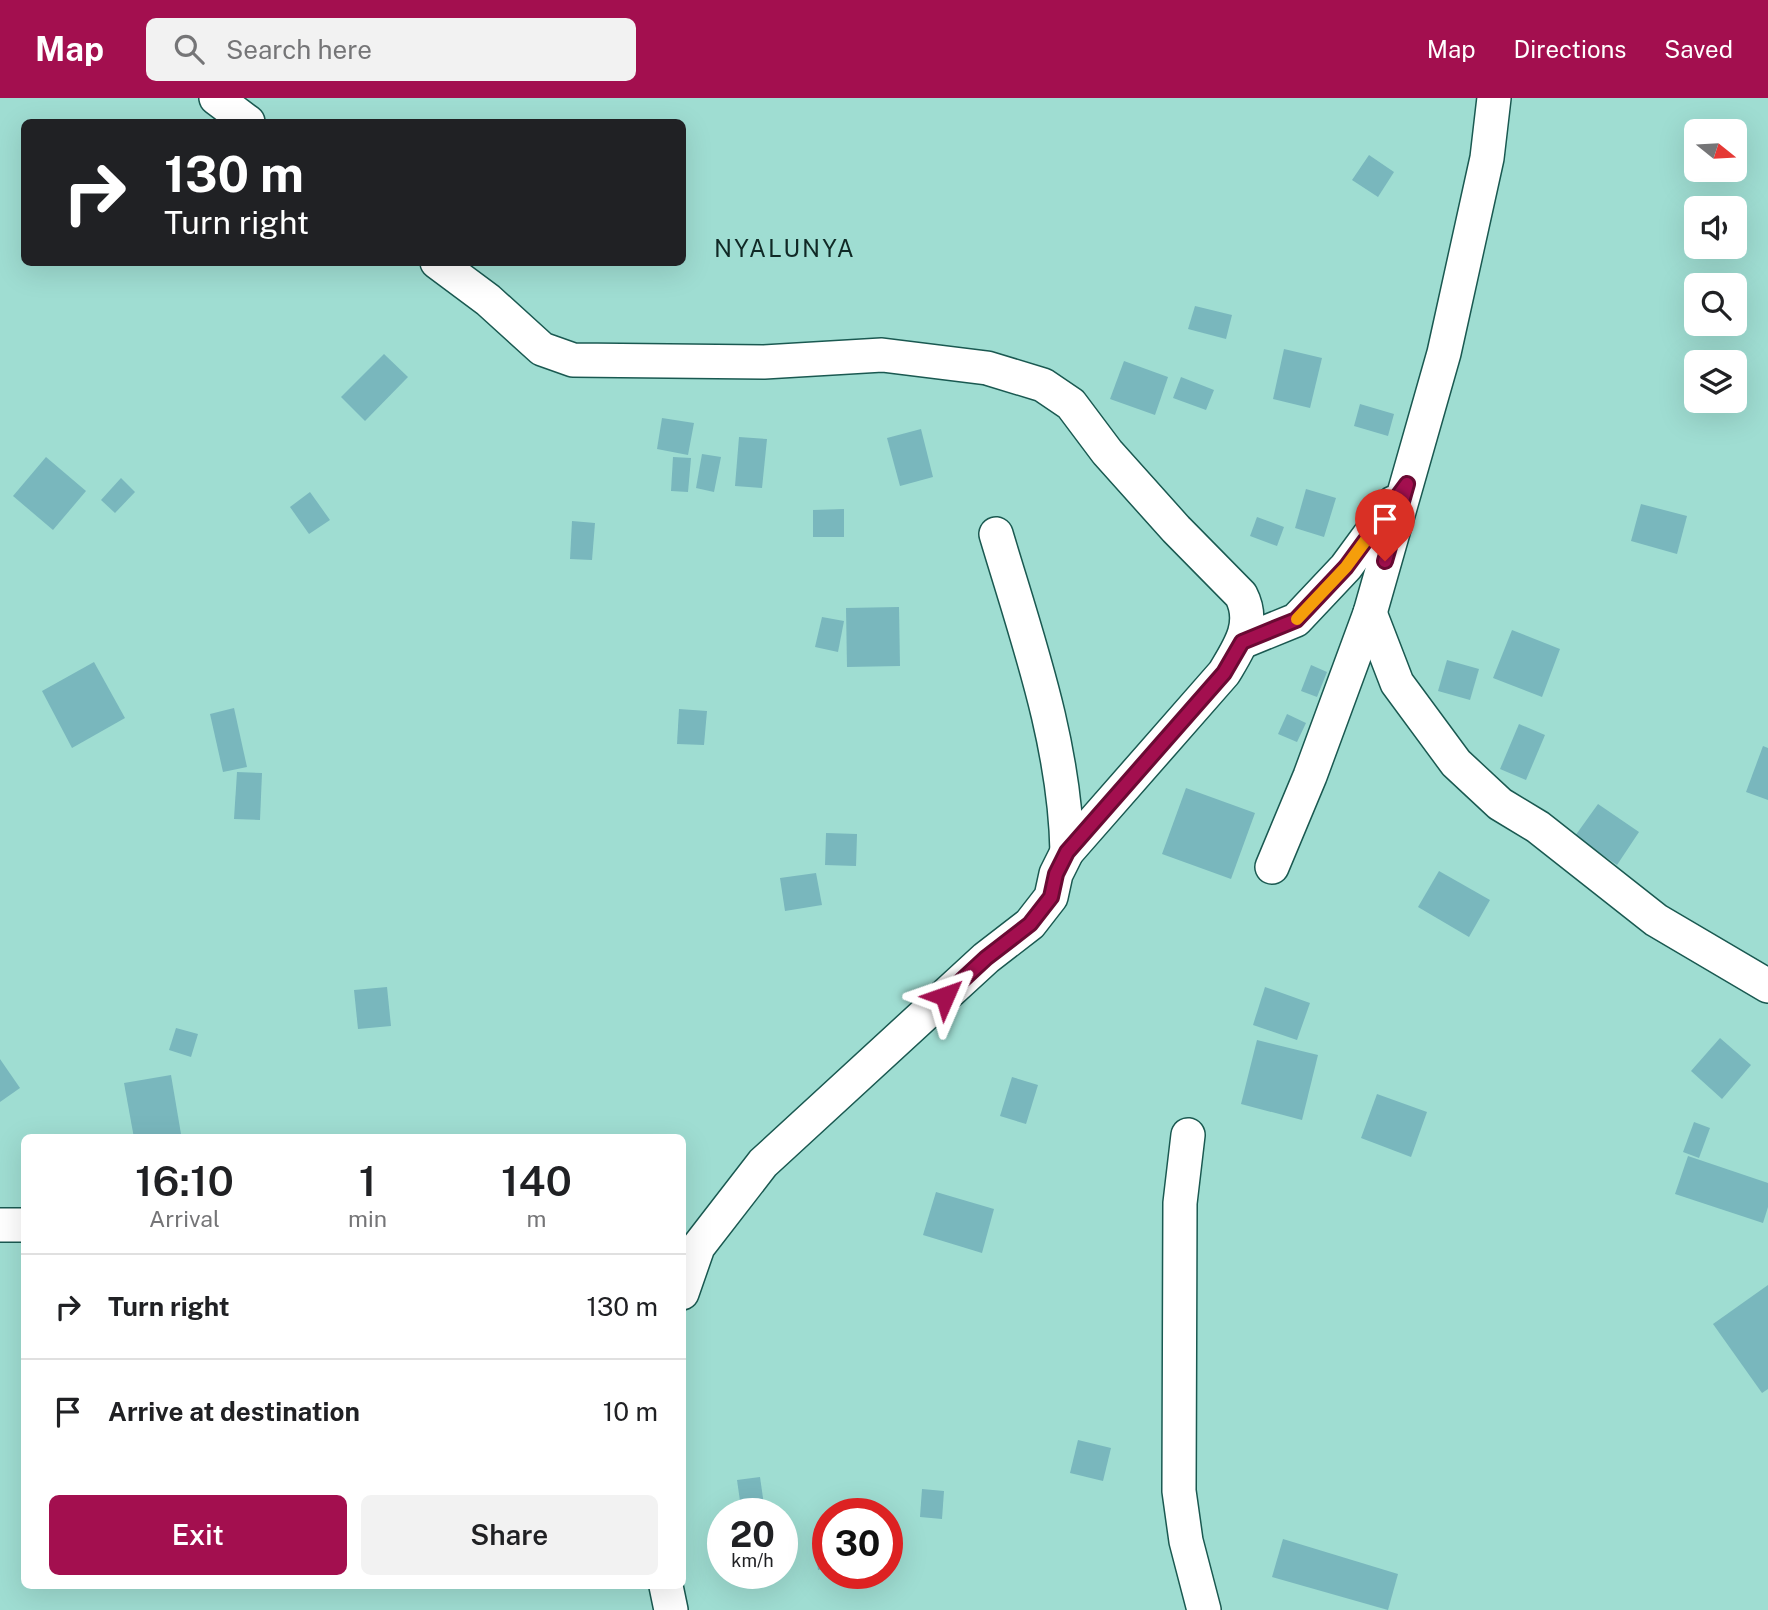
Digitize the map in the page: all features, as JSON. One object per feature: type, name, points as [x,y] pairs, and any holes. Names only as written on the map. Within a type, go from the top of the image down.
[{"type":"street","points":[[216,98],[244,119]]},
{"type":"street","points":[[1272,867],[1310,776],[1370,613],[1444,353],[1487,158],[1493,98]]},
{"type":"street","points":[[442,266],[488,300],[541,349],[573,360],[764,362],[882,355],[987,368],[1043,385],[1071,404],[1107,452],[1176,529],[1241,595],[1248,607],[1248,621],[1242,642],[1224,673],[1067,852],[1056,874],[1051,897],[1030,924],[986,958],[763,1163],[690,1246],[686,1270]]},
{"type":"street","points":[[1242,642],[1296,620],[1346,567],[1407,484]]},
{"type":"street","points":[[996,534],[1049,716],[1066,810],[1067,852]]},
{"type":"street","points":[[1370,613],[1396,683],[1456,763],[1500,804],[1538,827],[1656,920],[1768,986]]},
{"type":"street","points":[[1188,1135],[1180,1203],[1179,1491],[1186,1541],[1205,1610]]},
{"type":"street","points":[[0,1225],[21,1225]]},
{"type":"street","points":[[667,1589],[671,1610]]},
{"type":"building","points":[[1369,155],[1394,172],[1378,197],[1352,180]]},
{"type":"building","points":[[1195,306],[1232,315],[1226,339],[1188,329]]},
{"type":"building","points":[[1284,349],[1322,358],[1310,408],[1273,399]]},
{"type":"building","points":[[384,354],[408,377],[365,421],[341,397]]},
{"type":"building","points":[[1124,361],[1168,377],[1155,415],[1110,399]]},
{"type":"building","points":[[1181,377],[1214,390],[1206,410],[1173,398]]},
{"type":"building","points":[[1360,404],[1394,414],[1388,436],[1354,426]]},
{"type":"building","points":[[662,418],[694,423],[688,455],[657,449]]},
{"type":"building","points":[[921,429],[933,477],[900,486],[887,438]]},
{"type":"building","points":[[739,437],[767,439],[762,488],[735,486]]},
{"type":"building","points":[[702,454],[721,457],[714,492],[696,488]]},
{"type":"building","points":[[46,457],[86,491],[53,530],[13,496]]},
{"type":"building","points":[[673,457],[691,458],[688,492],[671,491]]},
{"type":"building","points":[[121,478],[135,492],[115,513],[101,500]]},
{"type":"building","points":[[1306,489],[1336,498],[1324,537],[1295,528]]},
{"type":"building","points":[[310,492],[330,520],[309,534],[290,507]]},
{"type":"building","points":[[1641,504],[1687,516],[1677,554],[1631,541]]},
{"type":"building","points":[[844,509],[844,537],[813,537],[813,510]]},
{"type":"building","points":[[1257,517],[1284,527],[1277,546],[1250,536]]},
{"type":"building","points":[[572,521],[595,523],[592,560],[570,559]]},
{"type":"building","points":[[899,607],[900,666],[847,667],[846,608]]},
{"type":"building","points":[[822,617],[844,621],[838,652],[815,647]]},
{"type":"building","points":[[1512,630],[1560,649],[1542,697],[1493,678]]},
{"type":"building","points":[[1447,660],[1479,669],[1470,700],[1438,691]]},
{"type":"building","points":[[94,662],[125,718],[72,748],[42,691]]},
{"type":"building","points":[[1311,665],[1327,672],[1317,697],[1301,691]]},
{"type":"building","points":[[234,708],[247,767],[223,772],[210,714]]},
{"type":"building","points":[[679,709],[707,711],[704,745],[677,744]]},
{"type":"building","points":[[1287,714],[1306,723],[1297,742],[1278,734]]},
{"type":"building","points":[[1519,724],[1545,735],[1526,780],[1500,769]]},
{"type":"building","points":[[1763,746],[1768,748],[1768,800],[1746,792]]},
{"type":"building","points":[[237,772],[262,773],[260,820],[234,819]]},
{"type":"building","points":[[1186,788],[1255,813],[1231,879],[1162,854]]},
{"type":"building","points":[[1598,804],[1639,832],[1617,865],[1575,836]]},
{"type":"building","points":[[826,833],[857,834],[856,866],[825,865]]},
{"type":"building","points":[[1439,871],[1490,900],[1469,937],[1418,907]]},
{"type":"building","points":[[816,873],[822,905],[785,911],[780,878]]},
{"type":"building","points":[[387,987],[391,1026],[358,1029],[354,990]]},
{"type":"building","points":[[1265,987],[1310,1003],[1297,1040],[1253,1025]]},
{"type":"building","points":[[176,1028],[198,1034],[191,1057],[169,1050]]},
{"type":"building","points":[[1720,1038],[1751,1065],[1722,1099],[1691,1071]]},
{"type":"building","points":[[1257,1040],[1318,1055],[1302,1120],[1241,1104]]},
{"type":"building","points":[[0,1059],[20,1088],[0,1102]]},
{"type":"building","points":[[171,1075],[181,1134],[133,1134],[124,1083]]},
{"type":"building","points":[[1012,1077],[1038,1085],[1026,1124],[1000,1116]]},
{"type":"building","points":[[1377,1094],[1427,1112],[1411,1157],[1361,1138]]},
{"type":"building","points":[[1694,1122],[1710,1128],[1699,1158],[1683,1152]]},
{"type":"building","points":[[1688,1156],[1768,1183],[1768,1207],[1763,1223],[1675,1194]]},
{"type":"building","points":[[936,1192],[994,1209],[982,1253],[923,1235]]},
{"type":"building","points":[[1768,1285],[1768,1389],[1762,1393],[1713,1324]]},
{"type":"building","points":[[1078,1440],[1111,1448],[1103,1481],[1070,1473]]},
{"type":"building","points":[[760,1477],[763,1498],[740,1498],[737,1480]]},
{"type":"building","points":[[922,1489],[944,1491],[942,1519],[920,1517]]},
{"type":"building","points":[[1283,1539],[1398,1574],[1388,1610],[1272,1577]]},
{"type":"slow traffic","points":[[1297,619],[1346,567],[1396,499]]},
{"type":"district","name":"NYALUNYA","points":[[785,249]]},
{"type":"route","points":[[945,996],[986,958],[1030,924],[1051,897],[1056,874],[1067,852],[1224,673],[1242,642],[1296,620],[1346,567],[1407,484],[1385,561]]}]
